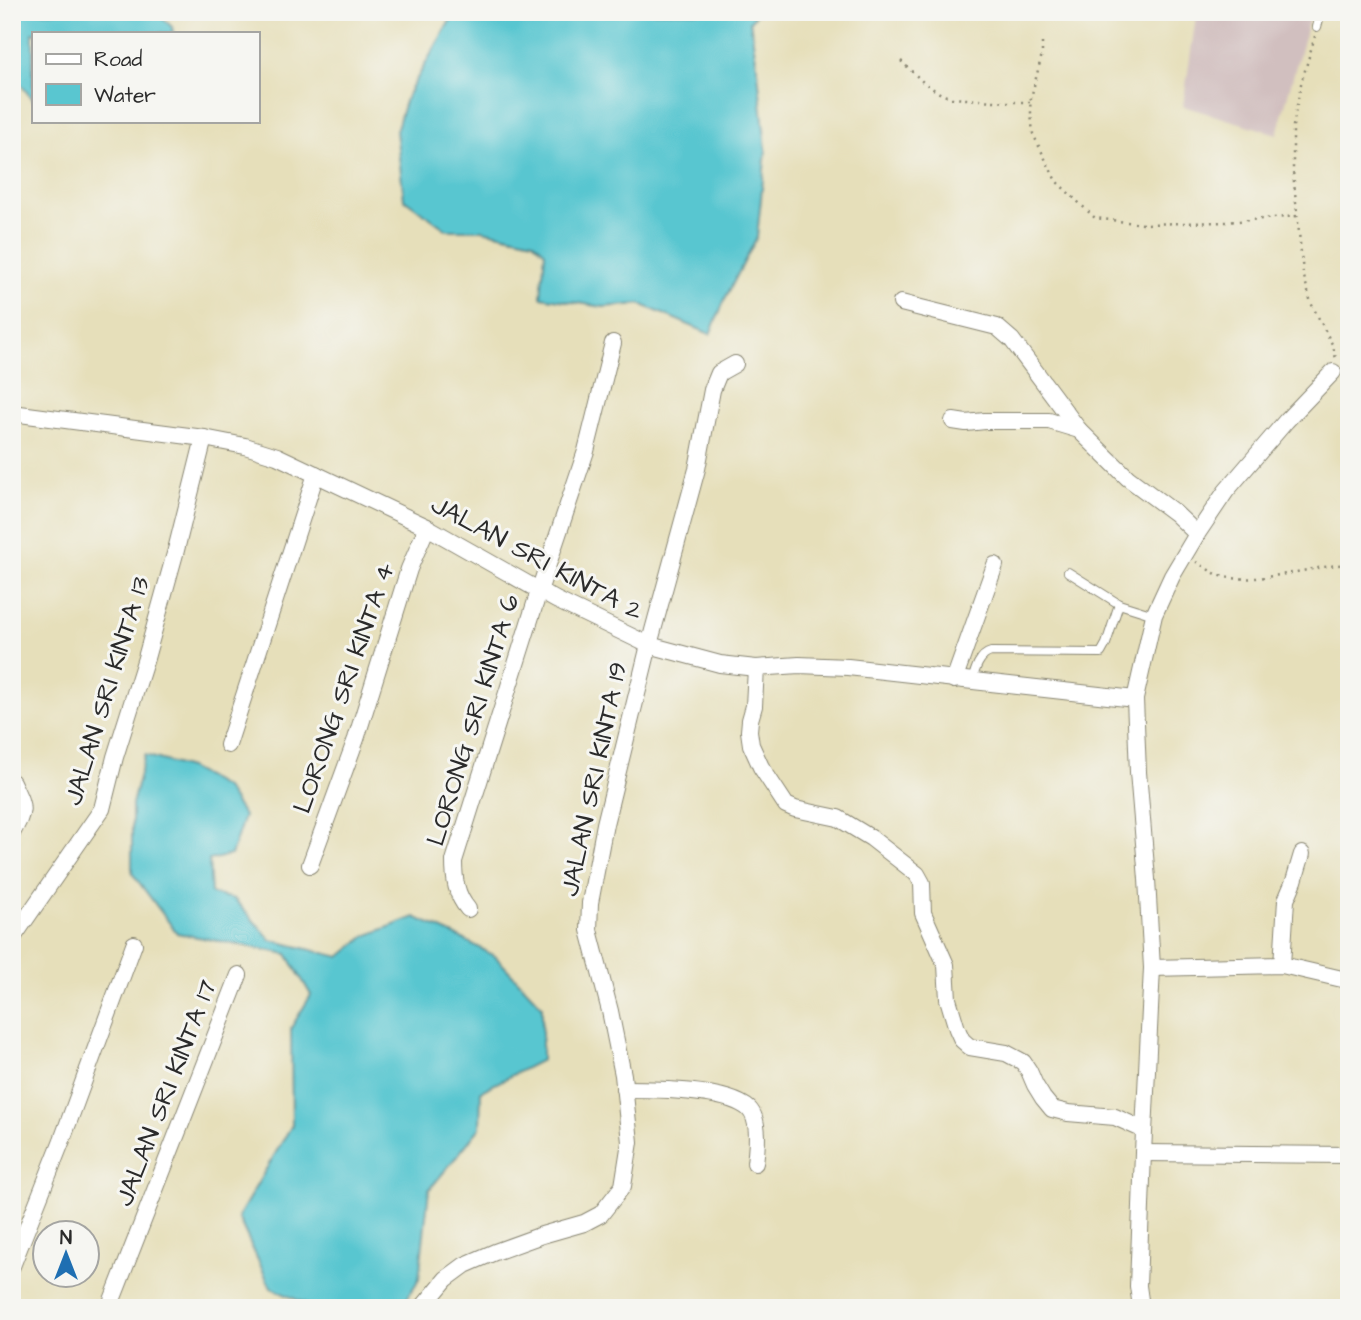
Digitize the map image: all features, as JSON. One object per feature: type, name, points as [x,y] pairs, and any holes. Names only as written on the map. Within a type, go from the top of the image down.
[{"type":"street","points":[[901,303],[997,327],[1012,340],[1079,430],[1128,478],[1175,513],[1197,534]]},
{"type":"street","name":"LORONG SRI KINTA 6","points":[[468,909],[461,900],[454,879],[454,861],[538,590],[586,451],[613,343]]},
{"type":"street","name":"JALAN SRI KINTA 19","points":[[422,1308],[446,1279],[466,1265],[530,1239],[584,1223],[601,1214],[623,1186],[630,1142],[624,1089],[610,1011],[589,930],[590,903],[605,824],[649,645],[697,469],[712,390],[719,373],[735,363]]},
{"type":"street","points":[[1143,1308],[1138,1286],[1152,968],[1135,699],[1154,615],[1184,555],[1226,491],[1286,421],[1333,372]]},
{"type":"street","name":"JALAN SRI KINTA 2","points":[[15,418],[204,438],[277,456],[427,527],[538,590],[649,645],[720,664],[756,668],[799,665],[848,667],[1135,699]]},
{"type":"street","points":[[953,421],[1049,421],[1079,430]]},
{"type":"street","name":"JALAN SRI KINTA 13","points":[[12,939],[102,809],[172,564],[204,438]]},
{"type":"street","points":[[228,745],[316,474]]},
{"type":"street","name":"LORONG SRI KINTA 4","points":[[310,865],[356,738],[410,569],[427,527]]},
{"type":"street","points":[[954,680],[995,565]]},
{"type":"street","points":[[756,668],[754,706],[749,731],[751,745],[761,767],[786,805],[838,818],[871,838],[917,874],[922,883],[923,913],[946,965],[948,999],[962,1040],[970,1047],[1006,1053],[1023,1062],[1052,1109],[1115,1117],[1144,1130]]},
{"type":"street","points":[[12,782],[23,808],[12,833]]},
{"type":"street","points":[[1282,965],[1286,900],[1302,854]]},
{"type":"street","points":[[12,1266],[134,944]]},
{"type":"street","points":[[1152,968],[1282,965],[1342,979],[1349,978]]},
{"type":"street","name":"JALAN SRI KINTA 17","points":[[109,1308],[239,975]]},
{"type":"street","points":[[624,1089],[708,1094],[734,1101],[750,1110],[758,1144],[755,1163]]},
{"type":"street","points":[[1143,1153],[1349,1155]]},
{"type":"lane","points":[[1317,27],[1321,12]]},
{"type":"lane","points":[[1068,572],[1119,604],[1154,615]]},
{"type":"lane","points":[[972,681],[986,653],[1101,653],[1119,604]]},
{"type":"path","points":[[1317,27],[1301,84],[1293,126],[1293,172],[1303,273],[1311,303],[1333,346],[1336,360],[1333,372]]},
{"type":"path","points":[[1042,43],[1042,54],[1030,102],[1033,134],[1056,181],[1095,218],[1143,224],[1226,222],[1298,216]]},
{"type":"path","points":[[901,61],[924,83],[952,98],[1030,102]]},
{"type":"path","points":[[1184,555],[1222,577],[1237,578],[1349,564]]},
{"type":"shaded area","points":[[1183,12],[1311,12],[1277,134],[1183,106],[1196,17]]},
{"type":"water","points":[[12,12],[156,12],[172,27],[173,32],[32,32],[32,99],[12,73]]},
{"type":"water","points":[[455,12],[758,12],[750,21],[766,150],[757,237],[710,334],[640,304],[603,307],[541,297],[545,252],[533,241],[482,230],[447,230],[404,199],[396,131],[406,98]]},
{"type":"water","points":[[145,755],[189,768],[225,788],[244,816],[231,855],[209,860],[211,894],[234,899],[271,940],[340,957],[365,936],[415,917],[495,956],[542,1006],[542,1060],[481,1091],[480,1128],[429,1190],[419,1279],[401,1308],[315,1308],[271,1288],[238,1217],[292,1125],[291,1028],[311,995],[287,954],[177,933],[132,873],[132,804]]}]
